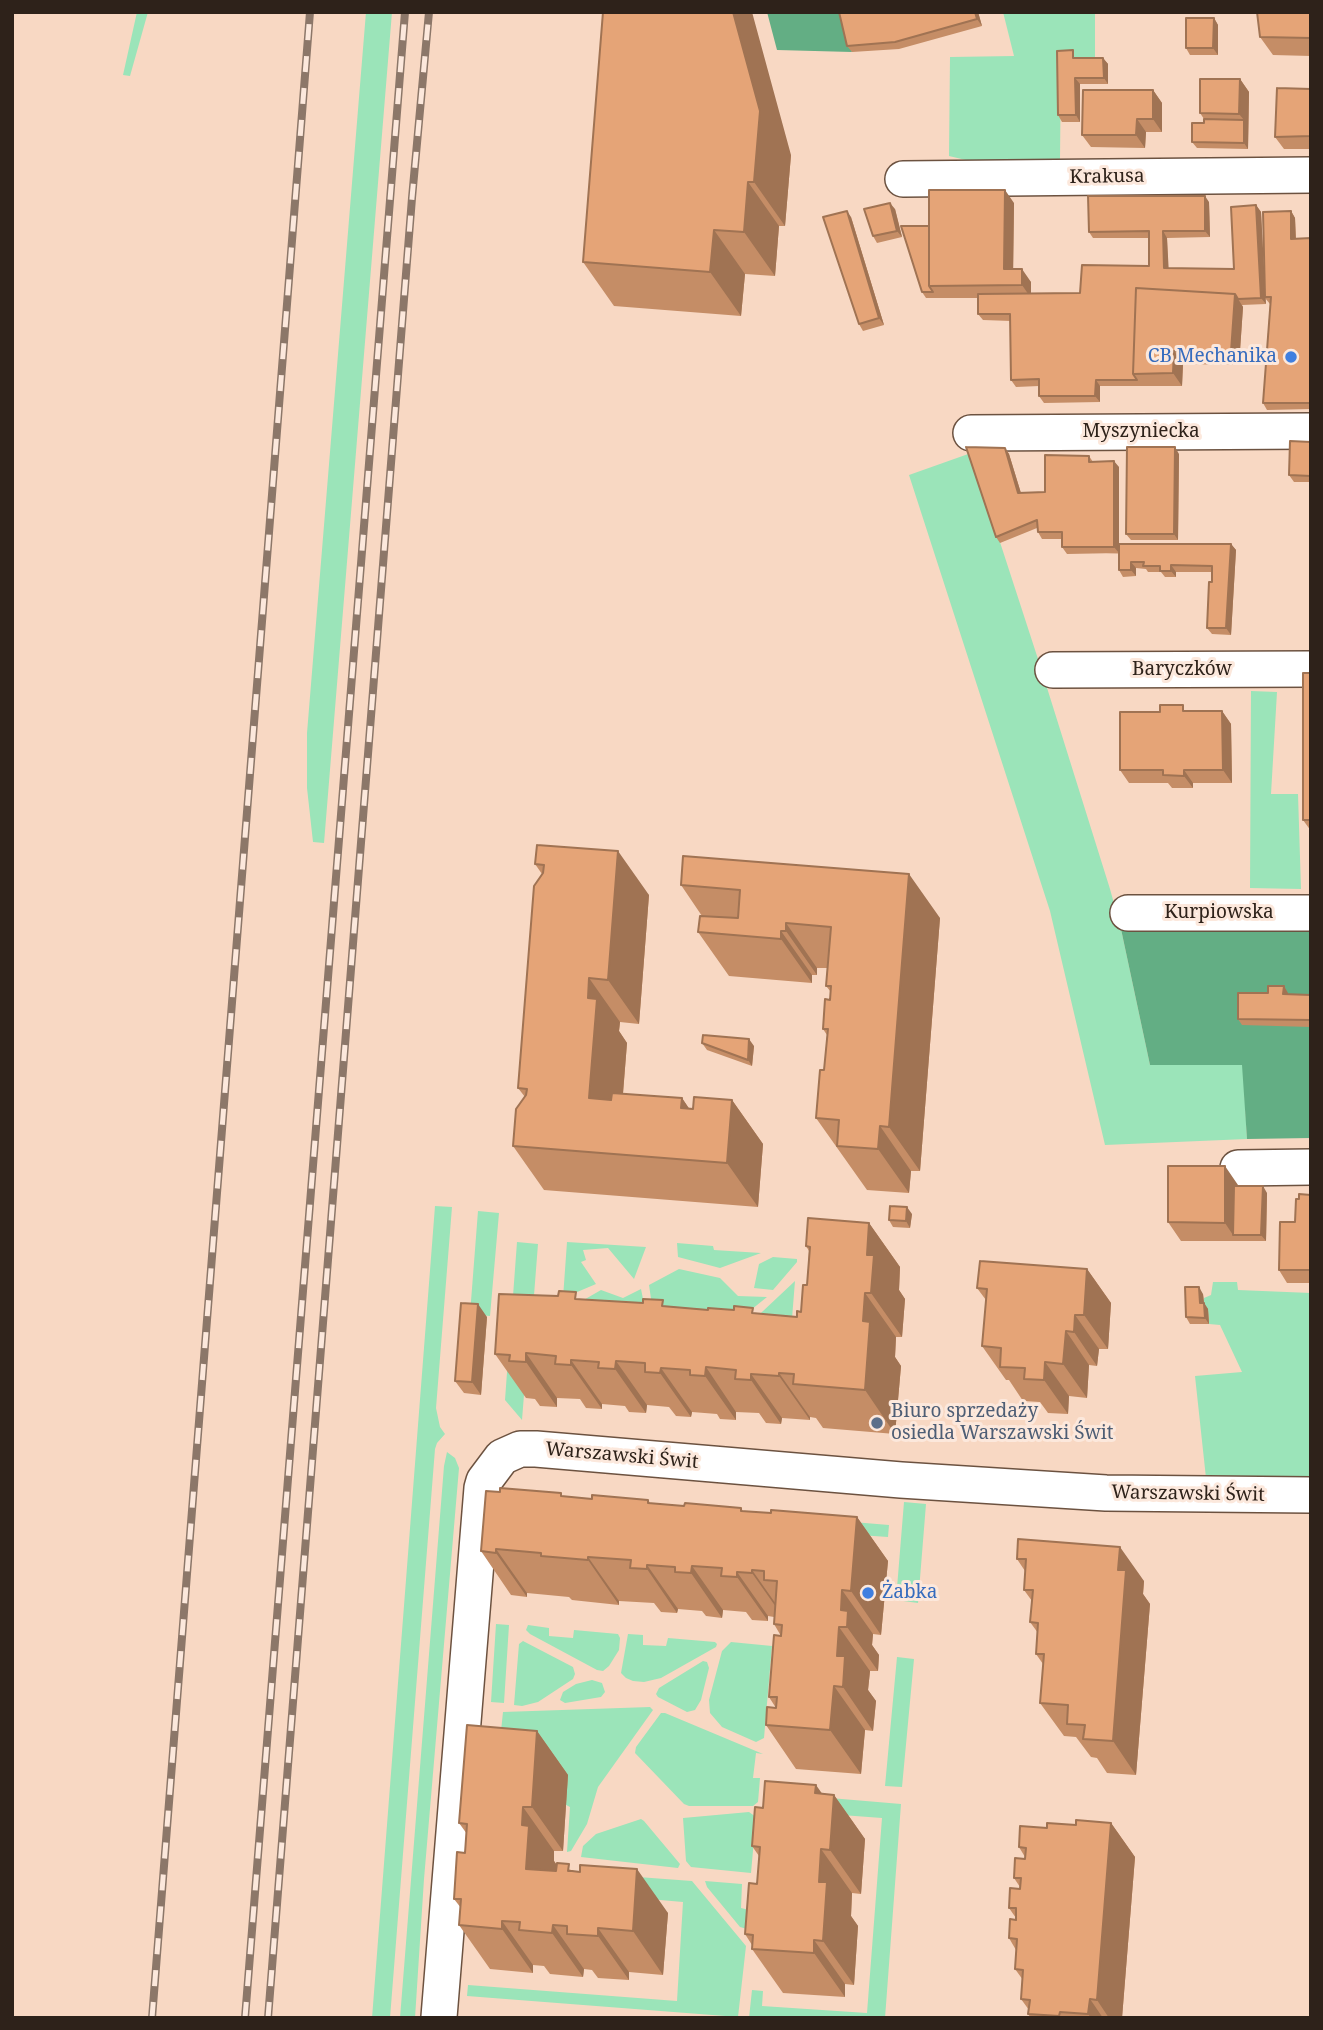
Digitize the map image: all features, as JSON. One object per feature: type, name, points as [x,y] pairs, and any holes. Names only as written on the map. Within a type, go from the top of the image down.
[{"type":"street","name":"Krakusa","points":[[902,179],[1311,175]]},
{"type":"street","name":"Myszyniecka","points":[[971,433],[1311,431]]},
{"type":"street","name":"Baryczków","points":[[1053,670],[1311,669]]},
{"type":"street","name":"Kurpiowska","points":[[1128,913],[1311,913]]},
{"type":"street","points":[[1238,1168],[1311,1167]]},
{"type":"street","name":"Warszawski Świt","points":[[439,2017],[482,1488],[484,1481],[502,1457],[520,1449],[536,1449],[901,1480],[1106,1493],[1311,1495]]},
{"type":"green space","points":[[137,12],[148,12],[130,76],[123,75]]},
{"type":"green space","points":[[366,12],[392,12],[324,843],[313,842],[307,788],[307,733]]},
{"type":"green space","points":[[767,12],[841,12],[852,52],[777,50]]},
{"type":"green space","points":[[1003,12],[1095,12],[1095,57],[1061,58],[1060,159],[970,161],[949,156],[950,57],[1014,56]]},
{"type":"green space","points":[[971,453],[1110,889],[1150,1065],[1243,1065],[1247,1139],[1105,1145],[1050,911],[909,475]]},
{"type":"green space","points":[[1251,691],[1277,692],[1271,794],[1298,794],[1301,889],[1250,888]]},
{"type":"green space","points":[[1311,927],[1311,1138],[1247,1139],[1242,1065],[1150,1065],[1121,929]]},
{"type":"green space","points":[[435,1206],[452,1207],[436,1408],[440,1427],[445,1434],[435,1449],[390,2018],[372,2018]]},
{"type":"green space","points":[[478,1211],[499,1213],[490,1316],[470,1314]]},
{"type":"green space","points":[[517,1242],[538,1244],[533,1308],[513,1296]]},
{"type":"green space","points":[[567,1242],[646,1247],[634,1279],[608,1248],[583,1250],[586,1260],[581,1262],[596,1284],[563,1298]]},
{"type":"green space","points":[[677,1243],[713,1246],[714,1250],[761,1253],[720,1268],[678,1257]]},
{"type":"green space","points":[[773,1257],[797,1259],[797,1262],[773,1290],[754,1288],[759,1264]]},
{"type":"green space","points":[[679,1269],[720,1278],[738,1296],[767,1297],[731,1326],[654,1319],[649,1285]]},
{"type":"green space","points":[[795,1281],[791,1331],[746,1327]]},
{"type":"green space","points":[[1213,1282],[1237,1282],[1238,1290],[1311,1293],[1309,1478],[1206,1478],[1195,1376],[1242,1372],[1220,1325],[1209,1324],[1208,1310],[1204,1309],[1204,1298],[1211,1295]]},
{"type":"green space","points":[[641,1289],[647,1319],[561,1313],[601,1290],[623,1298]]},
{"type":"green space","points":[[511,1317],[530,1319],[522,1420],[505,1400]]},
{"type":"green space","points":[[447,1452],[455,1458],[459,1468],[424,1879],[415,2018],[400,2018],[444,1466]]},
{"type":"green space","points":[[904,1502],[926,1504],[918,1603],[896,1600]]},
{"type":"green space","points":[[817,1519],[889,1525],[888,1537],[816,1532]]},
{"type":"green space","points":[[496,1624],[509,1625],[504,1703],[491,1702]]},
{"type":"green space","points":[[528,1625],[549,1628],[549,1636],[573,1638],[574,1630],[618,1634],[619,1650],[609,1666],[603,1671],[597,1670],[530,1634],[526,1630]]},
{"type":"green space","points":[[628,1634],[643,1635],[643,1645],[666,1646],[668,1638],[717,1644],[661,1678],[644,1682],[633,1681],[621,1673]]},
{"type":"green space","points":[[523,1641],[573,1667],[575,1674],[573,1679],[538,1702],[522,1706],[514,1705],[519,1644]]},
{"type":"green space","points":[[731,1642],[772,1646],[764,1738],[756,1742],[722,1727],[710,1713],[709,1700],[722,1651]]},
{"type":"green space","points":[[897,1657],[914,1659],[902,1787],[885,1786]]},
{"type":"green space","points":[[703,1661],[707,1662],[709,1668],[701,1700],[695,1710],[687,1712],[658,1697],[656,1694],[659,1688]]},
{"type":"green space","points":[[592,1680],[602,1683],[605,1692],[601,1697],[565,1703],[560,1700],[563,1692],[576,1684]]},
{"type":"green space","points":[[650,1707],[653,1710],[598,1787],[587,1824],[571,1851],[567,1852],[570,1807],[497,1769],[503,1712]]},
{"type":"green space","points":[[661,1713],[763,1754],[756,1753],[753,1778],[760,1778],[758,1802],[753,1806],[684,1804],[635,1753],[636,1747]]},
{"type":"green space","points":[[830,1798],[901,1804],[885,2018],[749,2018],[752,1990],[763,1991],[762,2006],[867,2013],[882,1818],[828,1814]]},
{"type":"green space","points":[[749,1812],[756,1817],[751,1873],[691,1867],[686,1861],[683,1818]]},
{"type":"green space","points":[[641,1819],[680,1864],[678,1868],[581,1857],[583,1846],[596,1834]]},
{"type":"green space","points":[[638,1877],[692,1881],[746,1946],[738,2017],[467,1996],[468,1985],[677,2001],[683,1902],[614,1896]]},
{"type":"green space","points":[[705,1881],[742,1884],[741,1908],[749,1910],[747,1929],[740,1927]]},
{"type":"building","points":[[603,12],[733,12],[760,111],[754,182],[748,182],[744,232],[714,230],[710,272],[583,262]]},
{"type":"building","points":[[839,12],[975,12],[977,19],[895,42],[847,46]]},
{"type":"building","points":[[1257,12],[1311,12],[1311,38],[1260,37]]},
{"type":"building","points":[[1186,18],[1214,18],[1213,48],[1186,48]]},
{"type":"building","points":[[1073,50],[1073,58],[1103,58],[1104,78],[1075,78],[1076,115],[1058,115],[1057,51]]},
{"type":"building","points":[[1200,79],[1240,79],[1239,114],[1200,113]]},
{"type":"building","points":[[1277,88],[1311,89],[1311,136],[1275,137]]},
{"type":"building","points":[[1083,90],[1153,90],[1153,119],[1137,119],[1136,135],[1082,135]]},
{"type":"building","points":[[1204,119],[1244,120],[1244,143],[1192,142],[1192,123],[1204,123]]},
{"type":"building","points":[[929,190],[1005,190],[1004,269],[1022,269],[1022,285],[929,286]]},
{"type":"building","points":[[1088,196],[1205,196],[1205,231],[1163,231],[1164,268],[1234,269],[1231,207],[1256,205],[1261,298],[1238,299],[1235,294],[1136,288],[1133,374],[1137,380],[1096,380],[1095,396],[1039,396],[1039,379],[1011,380],[1010,314],[978,314],[978,294],[1080,293],[1082,265],[1149,266],[1149,231],[1089,232]]},
{"type":"building","points":[[890,203],[897,231],[873,236],[864,209]]},
{"type":"building","points":[[847,211],[879,318],[859,324],[823,217]]},
{"type":"building","points":[[1291,211],[1291,239],[1311,238],[1311,403],[1263,403],[1271,297],[1265,297],[1263,212]]},
{"type":"building","points":[[901,226],[929,226],[929,286],[933,292],[922,292]]},
{"type":"building","points":[[1136,288],[1235,294],[1231,352],[1174,351],[1173,373],[1133,374]]},
{"type":"building","points":[[1290,441],[1311,442],[1311,476],[1289,475]]},
{"type":"building","points":[[966,447],[1005,448],[1018,493],[1045,492],[1045,455],[1089,456],[1089,462],[1114,461],[1114,547],[1062,547],[1062,532],[1038,532],[1037,520],[996,537]]},
{"type":"building","points":[[1127,447],[1175,447],[1174,534],[1126,534]]},
{"type":"building","points":[[1119,544],[1231,544],[1226,628],[1207,628],[1212,566],[1171,565],[1171,571],[1160,571],[1160,566],[1143,566],[1144,562],[1131,562],[1131,570],[1119,570]]},
{"type":"building","points":[[1303,673],[1311,673],[1311,820],[1303,820]]},
{"type":"building","points":[[1160,705],[1183,705],[1183,711],[1222,711],[1223,770],[1184,770],[1184,776],[1163,775],[1163,770],[1120,770],[1120,712],[1160,712]]},
{"type":"building","points":[[537,845],[618,851],[608,980],[589,978],[588,998],[597,999],[589,1098],[611,1100],[612,1093],[682,1098],[681,1108],[693,1109],[694,1097],[732,1100],[727,1163],[513,1146],[516,1109],[527,1089],[518,1088],[534,886],[543,873],[544,865],[535,864]]},
{"type":"building","points":[[683,856],[909,874],[889,1127],[880,1126],[878,1149],[837,1146],[839,1120],[816,1118],[820,1070],[824,1070],[828,1029],[823,1029],[825,999],[830,1000],[831,986],[826,986],[831,927],[786,923],[786,931],[781,931],[781,939],[698,932],[700,916],[738,918],[740,890],[681,885]]},
{"type":"building","points":[[1268,986],[1284,986],[1283,994],[1311,995],[1311,1020],[1238,1019],[1238,993],[1268,993]]},
{"type":"building","points":[[703,1035],[749,1039],[748,1060],[702,1043]]},
{"type":"building","points":[[1168,1166],[1225,1166],[1225,1223],[1168,1222]]},
{"type":"building","points":[[1234,1186],[1263,1186],[1261,1235],[1233,1235]]},
{"type":"building","points":[[1299,1194],[1311,1195],[1311,1270],[1279,1270],[1280,1222],[1295,1222],[1296,1199],[1299,1199]]},
{"type":"building","points":[[890,1206],[907,1207],[906,1221],[889,1220]]},
{"type":"building","points":[[808,1218],[869,1223],[867,1255],[874,1255],[871,1293],[865,1293],[863,1321],[870,1322],[865,1390],[793,1384],[794,1374],[751,1374],[751,1380],[735,1379],[736,1370],[706,1367],[705,1376],[690,1375],[690,1370],[661,1368],[660,1373],[645,1372],[645,1363],[616,1361],[615,1369],[598,1368],[599,1362],[571,1360],[571,1365],[555,1364],[556,1356],[526,1353],[526,1362],[509,1361],[510,1355],[495,1354],[499,1294],[558,1296],[559,1291],[576,1292],[575,1299],[643,1303],[643,1299],[663,1300],[662,1306],[734,1310],[734,1306],[753,1308],[752,1313],[797,1317],[797,1311],[801,1312],[803,1285],[807,1285],[810,1247],[806,1246]]},
{"type":"building","points":[[980,1261],[1087,1269],[1084,1315],[1075,1315],[1074,1332],[1066,1331],[1063,1364],[1045,1362],[1044,1380],[1024,1379],[1025,1368],[1000,1367],[1001,1348],[982,1346],[987,1289],[977,1288]]},
{"type":"building","points":[[1185,1287],[1199,1287],[1205,1318],[1186,1317]]},
{"type":"building","points":[[461,1303],[478,1304],[472,1382],[455,1381]]},
{"type":"building","points":[[500,1488],[561,1493],[561,1496],[592,1499],[592,1495],[648,1500],[648,1503],[741,1508],[741,1511],[771,1513],[771,1510],[857,1517],[851,1591],[842,1590],[841,1610],[848,1611],[847,1627],[839,1627],[837,1656],[845,1656],[843,1687],[834,1686],[830,1730],[766,1725],[767,1707],[776,1708],[777,1697],[769,1697],[774,1635],[781,1636],[782,1625],[774,1624],[777,1581],[764,1580],[764,1571],[737,1572],[737,1577],[721,1576],[722,1568],[692,1566],[691,1573],[675,1572],[675,1567],[647,1565],[647,1569],[630,1568],[631,1560],[588,1557],[588,1560],[496,1549],[496,1553],[481,1551],[486,1491],[500,1492]]},
{"type":"building","points":[[1018,1539],[1120,1547],[1118,1570],[1126,1570],[1113,1741],[1083,1739],[1085,1725],[1067,1724],[1068,1705],[1040,1703],[1044,1654],[1036,1654],[1038,1623],[1030,1622],[1033,1590],[1024,1590],[1026,1559],[1017,1559]]},
{"type":"building","points":[[467,1725],[537,1731],[532,1807],[523,1807],[522,1825],[529,1826],[526,1869],[556,1871],[557,1863],[569,1864],[568,1871],[580,1872],[580,1865],[637,1869],[633,1931],[598,1928],[598,1936],[567,1934],[567,1926],[553,1925],[552,1933],[519,1930],[520,1922],[502,1921],[502,1929],[459,1925],[461,1899],[454,1899],[457,1852],[465,1853],[467,1824],[459,1823]]},
{"type":"building","points":[[765,1781],[816,1785],[815,1793],[834,1795],[830,1850],[821,1849],[819,1882],[827,1882],[823,1941],[814,1940],[814,1953],[752,1949],[753,1935],[745,1934],[749,1883],[757,1884],[760,1847],[752,1846],[755,1807],[763,1808]]},
{"type":"building","points":[[1076,1820],[1111,1823],[1097,2000],[1090,1999],[1088,2014],[1028,2014],[1030,2000],[1021,1999],[1023,1970],[1015,1969],[1017,1939],[1009,1938],[1010,1919],[1016,1920],[1016,1908],[1009,1908],[1010,1888],[1020,1889],[1021,1878],[1014,1878],[1015,1858],[1025,1859],[1026,1848],[1019,1847],[1020,1826],[1047,1828],[1047,1823],[1076,1825]]},
{"type":"railway","points":[[152,2018],[310,12]]},
{"type":"railway","points":[[245,2018],[405,12]]},
{"type":"railway","points":[[268,2018],[429,12]]},
{"type":"place","name":"CB Mechanika","points":[[1291,357]]},
{"type":"place","name":"Biuro sprzedaży osiedla Warszawski Świt","points":[[877,1423]]},
{"type":"place","name":"Żabka","points":[[868,1593]]}]
